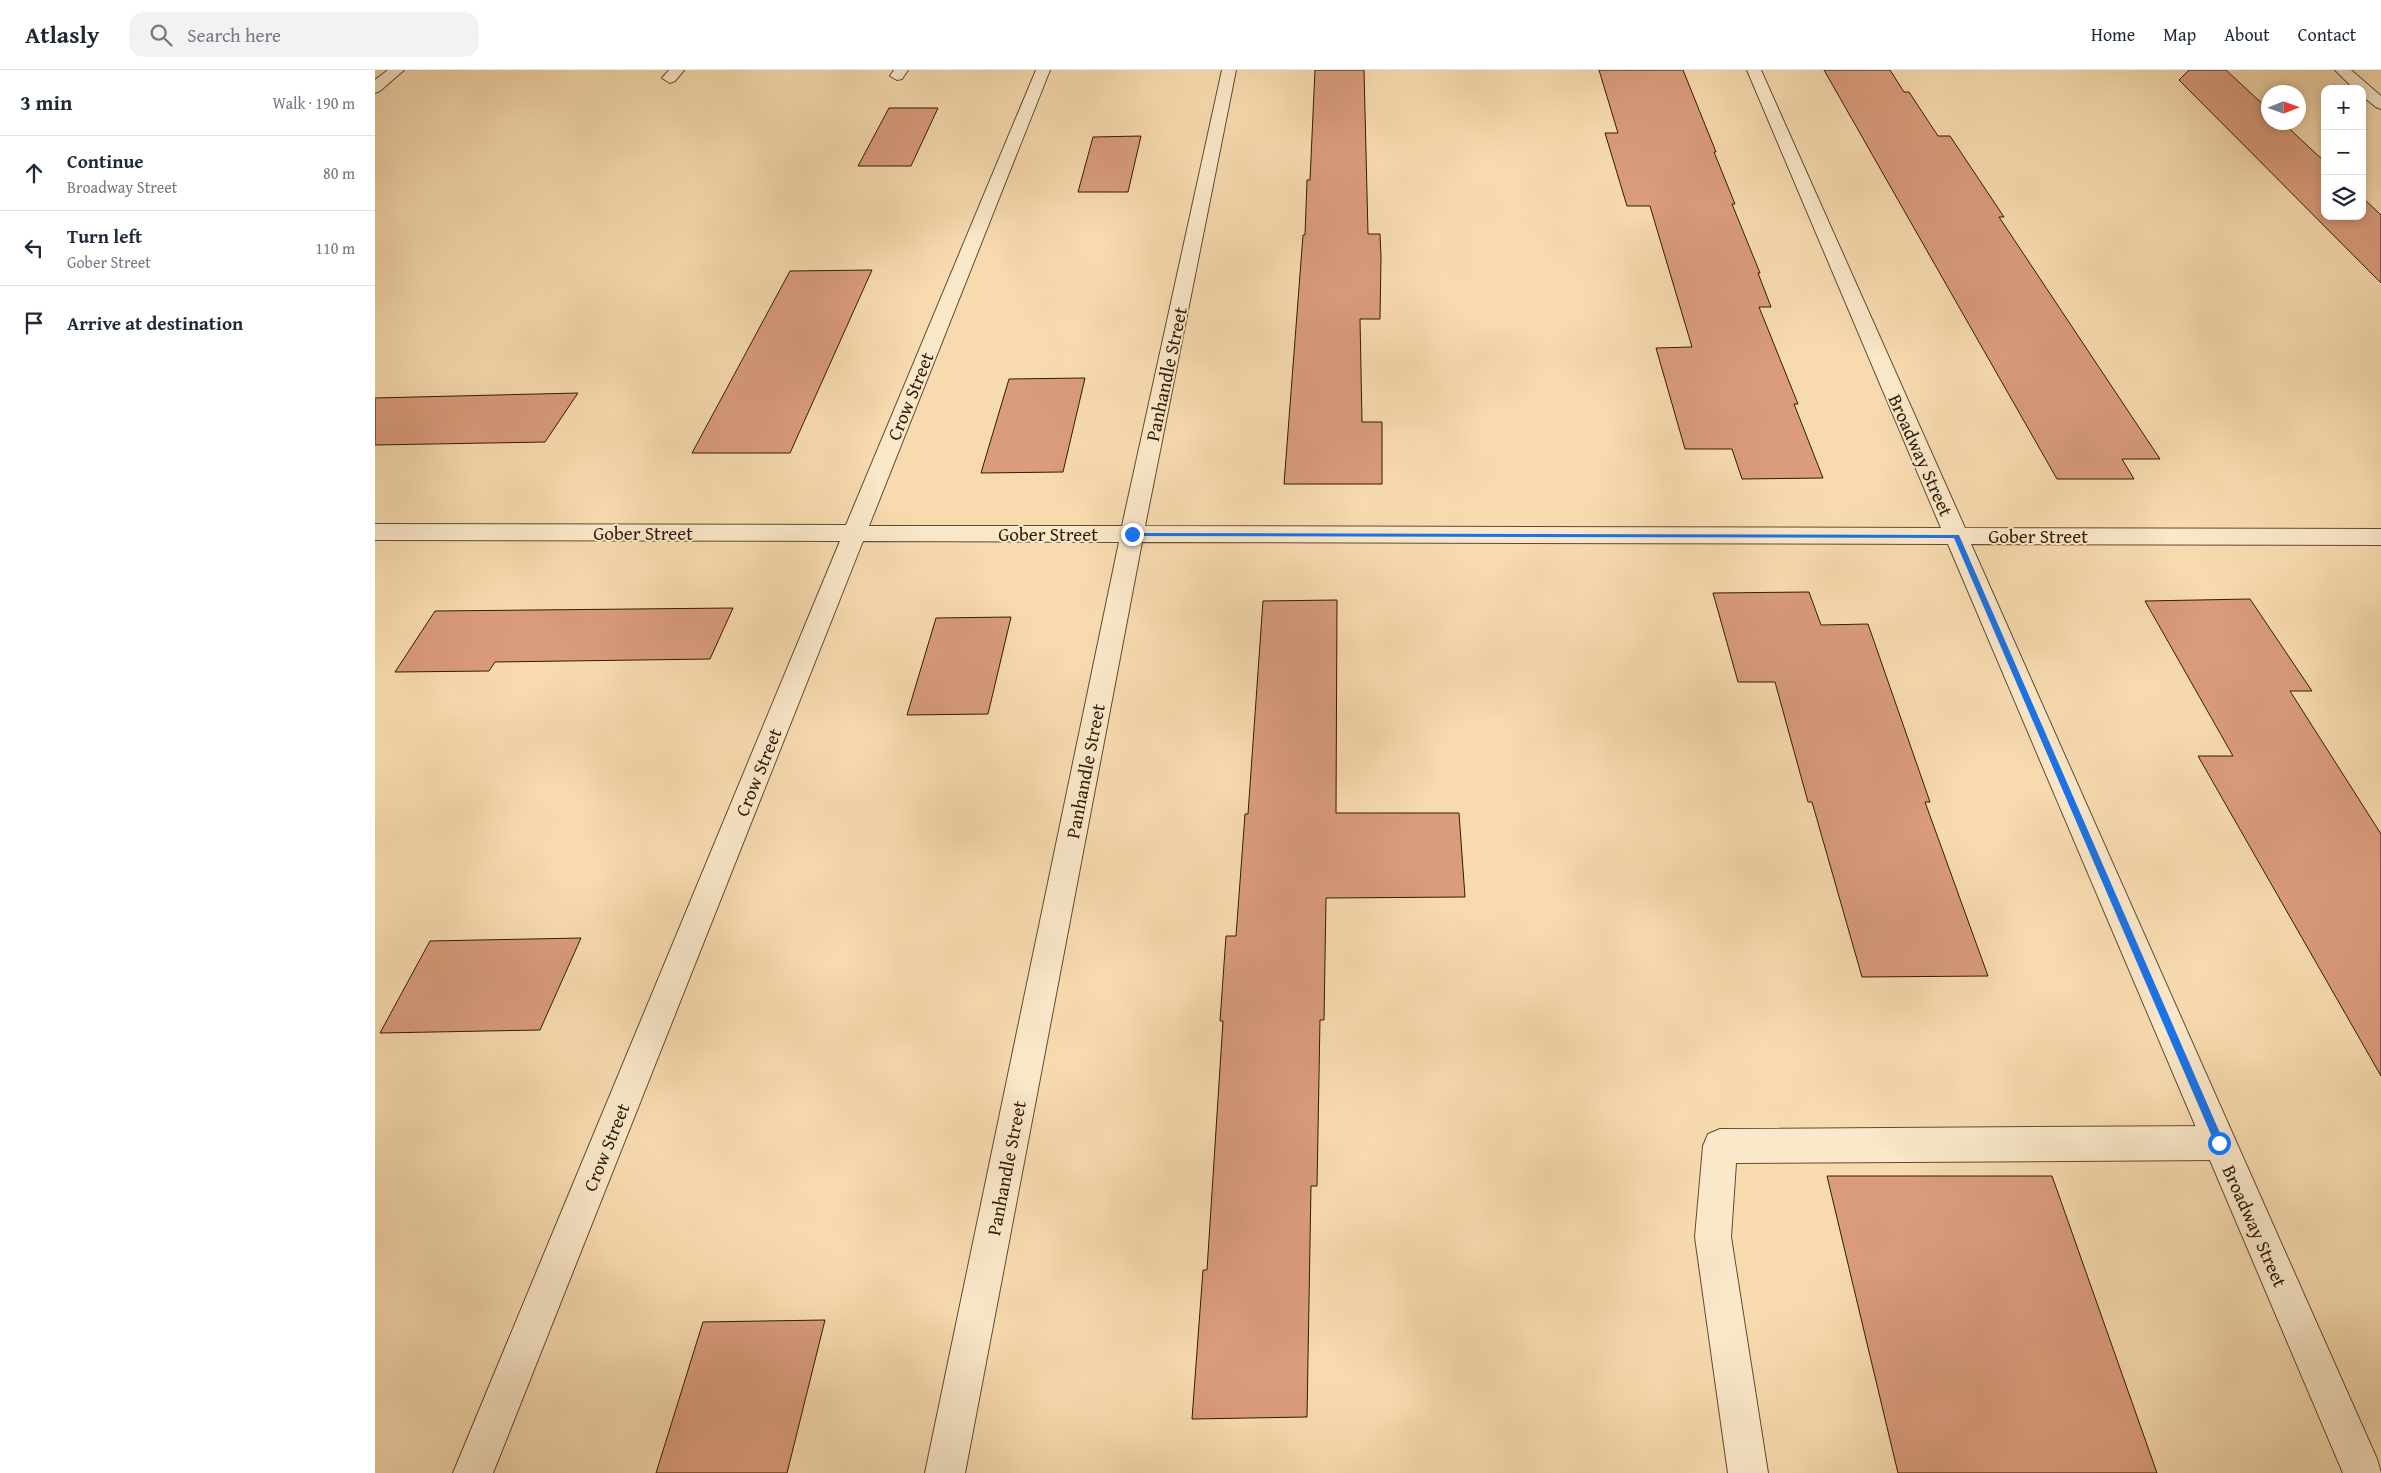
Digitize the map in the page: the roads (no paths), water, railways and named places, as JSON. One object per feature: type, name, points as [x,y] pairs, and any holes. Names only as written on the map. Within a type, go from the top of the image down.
[{"type":"street","points":[[375,88],[397,70]]},
{"type":"street","name":"Crow Street","points":[[473,1473],[1043,70]]},
{"type":"street","name":"Panhandle Street","points":[[945,1473],[1132,534],[1229,70]]},
{"type":"street","name":"Broadway Street","points":[[1754,70],[2363,1473]]},
{"type":"street","points":[[2342,70],[2381,104]]},
{"type":"street","name":"Gober Street","points":[[375,532],[2381,537]]},
{"type":"street","points":[[1747,1473],[1713,1237],[1720,1146],[2219,1143]]}]
